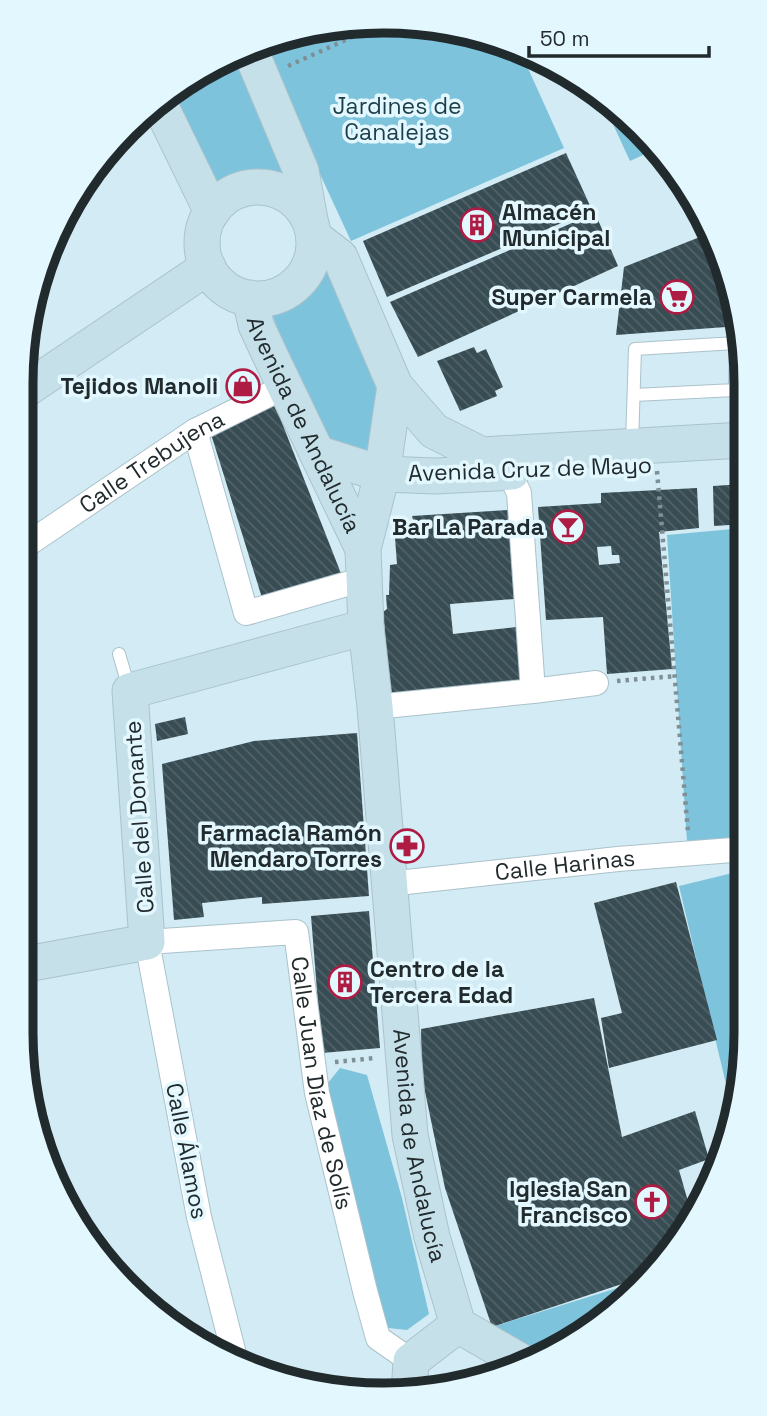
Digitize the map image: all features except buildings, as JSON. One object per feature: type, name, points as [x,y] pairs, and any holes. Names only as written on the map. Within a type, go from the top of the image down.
[{"type":"street","points":[[256,65],[301,171],[312,228],[314,251],[310,265],[292,288],[265,299],[233,293],[218,282],[208,267],[202,249],[204,229],[212,212],[225,197],[243,189],[263,187],[282,192],[298,203],[312,228],[340,257],[395,386],[434,431],[496,463],[519,493],[533,691]]},
{"type":"street","points":[[163,112],[212,212]]},
{"type":"street","points":[[33,385],[208,267]]},
{"type":"street","name":"Avenida de Andalucía","points":[[250,298],[256,325],[319,454],[364,564]]},
{"type":"street","name":"Calle Trebujena","points":[[33,541],[195,431],[286,386]]},
{"type":"street","name":"Avenida de Andalucía","points":[[395,386],[382,474],[364,564],[366,628],[410,1135],[432,1237],[458,1325]]},
{"type":"street","points":[[195,431],[246,613],[364,564]]},
{"type":"street","name":"Avenida Cruz de Mayo","points":[[645,455],[734,441]]},
{"type":"street","name":"Avenida Cruz de Mayo","points":[[319,454],[382,474],[436,476],[496,463],[645,455],[734,459]]},
{"type":"street","points":[[130,691],[366,628]]},
{"type":"street","points":[[375,708],[596,683]]},
{"type":"street","name":"Calle del Donante","points":[[130,691],[147,943]]},
{"type":"street","name":"Calle Harinas","points":[[388,884],[618,859],[734,850]]},
{"type":"street","name":"Calle Juan Díaz de Solís","points":[[147,943],[296,932],[313,1064],[332,1161],[378,1338],[410,1378],[458,1325]]},
{"type":"street","points":[[33,963],[147,943]]},
{"type":"street","name":"Calle Álamos","points":[[147,943],[199,1217],[233,1349]]},
{"type":"street","points":[[458,1325],[514,1357]]},
{"type":"lane","points":[[645,455],[634,395],[635,349],[731,342]]},
{"type":"lane","points":[[634,395],[734,390]]},
{"type":"lane","points":[[119,654],[130,691]]},
{"type":"path","points":[[256,65],[350,35]]},
{"type":"path","points":[[645,455],[676,676],[690,854]]},
{"type":"path","points":[[596,683],[676,676]]},
{"type":"path","points":[[313,1064],[403,1055]]},
{"type":"green space","name":"Jardines de Canalejas","points":[[384,33],[452,40],[526,64],[564,148],[351,241],[264,54],[315,40]]},
{"type":"green space","points":[[239,64],[288,168],[282,176],[246,173],[211,187],[172,105],[208,80]]},
{"type":"green space","points":[[609,116],[647,153],[630,161]]},
{"type":"green space","points":[[329,266],[382,395],[370,451],[336,446],[318,426],[303,401],[272,314],[304,294]]},
{"type":"green space","points":[[734,529],[734,838],[687,842],[667,535]]},
{"type":"green space","points":[[734,873],[734,1032],[728,1094],[679,886]]},
{"type":"green space","points":[[340,1068],[367,1075],[402,1198],[429,1314],[407,1330],[379,1327],[323,1089]]},
{"type":"green space","points":[[625,1286],[578,1324],[533,1349],[492,1327]]},
{"type":"place","name":"Almacén Municipal","points":[[477,225]]},
{"type":"place","name":"Super Carmela","points":[[677,297]]},
{"type":"place","name":"Tejidos Manoli","points":[[243,386]]},
{"type":"place","name":"Bar La Parada","points":[[568,527]]},
{"type":"place","name":"Farmacia Ramón Mendaro Torres","points":[[407,846]]},
{"type":"place","name":"Centro de la Tercera Edad","points":[[345,982]]},
{"type":"place","name":"Iglesia San Francisco","points":[[652,1202]]}]
